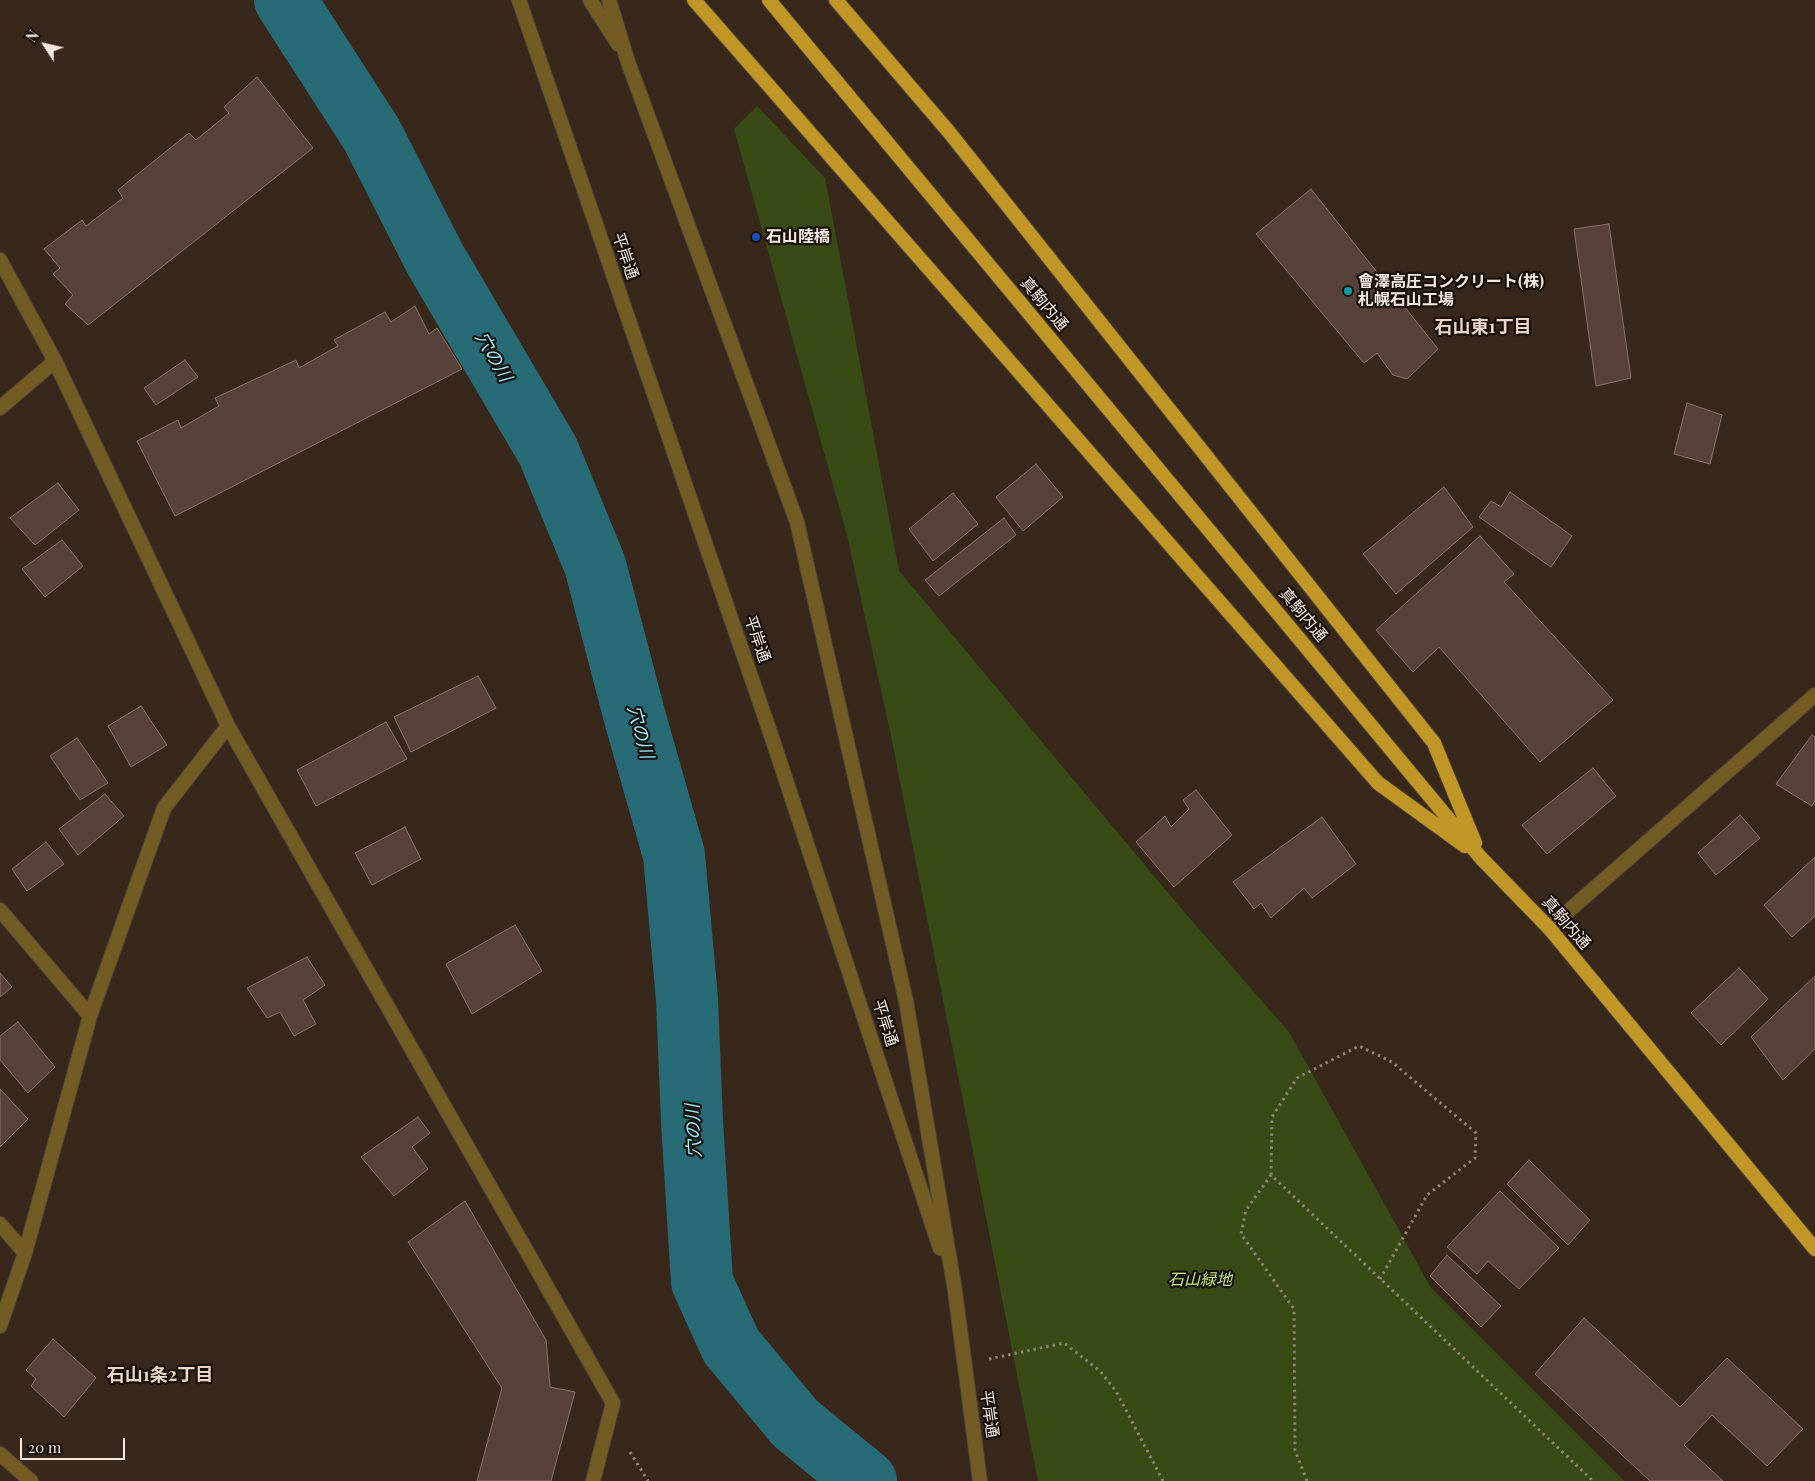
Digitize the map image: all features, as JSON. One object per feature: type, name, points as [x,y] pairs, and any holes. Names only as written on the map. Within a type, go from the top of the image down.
[{"type":"highway","points":[[694,0],[1378,783],[1482,858]]},
{"type":"highway","name":"真駒内通","points":[[769,0],[1482,858],[1549,928],[1815,1249]]},
{"type":"highway","points":[[836,0],[955,140],[1434,743],[1482,858]]},
{"type":"street","name":"平岸通","points":[[519,0],[769,729],[955,1291]]},
{"type":"street","points":[[590,0],[628,62]]},
{"type":"street","name":"平岸通","points":[[609,0],[628,62],[797,522],[906,1001],[955,1291],[980,1481]]},
{"type":"street","points":[[0,260],[55,361],[228,726],[613,1403],[593,1481]]},
{"type":"street","points":[[0,408],[55,361]]},
{"type":"street","points":[[1549,928],[1815,695]]},
{"type":"street","points":[[0,1326],[25,1253],[90,1016],[164,808],[228,726]]},
{"type":"street","points":[[0,910],[90,1016]]},
{"type":"street","points":[[0,1224],[25,1253]]},
{"type":"street","points":[[0,1454],[31,1481]]},
{"type":"path","points":[[1307,1481],[1294,1450],[1294,1308],[1241,1234],[1246,1210],[1271,1175],[1272,1117],[1297,1078],[1359,1046],[1392,1062],[1476,1133],[1475,1158],[1427,1195],[1380,1279]]},
{"type":"path","points":[[1271,1175],[1593,1481]]},
{"type":"path","points":[[965,1364],[1064,1343],[1100,1371],[1116,1391],[1163,1481]]},
{"type":"path","points":[[630,1452],[648,1481]]},
{"type":"green space","name":"石山緑地","points":[[757,106],[825,178],[899,571],[1179,906],[1289,1032],[1431,1288],[1624,1481],[1038,1481],[890,731],[847,535],[734,129]]},
{"type":"building","points":[[257,77],[313,148],[88,325],[65,304],[73,295],[53,274],[60,268],[44,249],[82,220],[86,226],[123,198],[118,190],[189,133],[196,140],[229,113],[224,107]]},
{"type":"building","name":"會澤高圧コンクリート(株) 札幌石山工場","points":[[1311,189],[1438,349],[1407,379],[1393,375],[1377,353],[1364,363],[1256,234]]},
{"type":"building","points":[[1609,224],[1631,378],[1596,386],[1574,229]]},
{"type":"building","points":[[415,306],[429,334],[437,328],[462,369],[175,516],[137,441],[178,420],[181,428],[219,406],[215,398],[296,360],[299,368],[338,346],[334,340],[385,312],[391,322]]},
{"type":"building","points":[[185,360],[198,377],[156,405],[144,388]]},
{"type":"building","points":[[1687,403],[1722,415],[1710,464],[1674,454]]},
{"type":"building","points":[[1036,464],[1063,497],[1023,531],[996,497]]},
{"type":"building","points":[[58,483],[79,510],[35,545],[10,518]]},
{"type":"building","points":[[1444,487],[1473,527],[1396,594],[1363,554]]},
{"type":"building","points":[[1510,492],[1572,536],[1551,567],[1479,517],[1491,501],[1501,507]]},
{"type":"building","points":[[953,493],[978,524],[933,561],[909,529]]},
{"type":"building","points":[[1004,518],[1016,535],[939,596],[925,580]]},
{"type":"building","points":[[1480,536],[1514,574],[1504,582],[1613,700],[1540,762],[1439,647],[1413,672],[1376,630]]},
{"type":"building","points":[[62,540],[83,566],[45,597],[22,569]]},
{"type":"building","points":[[478,676],[496,708],[411,752],[394,717]]},
{"type":"building","points":[[141,706],[167,745],[131,767],[108,726]]},
{"type":"building","points":[[386,722],[407,759],[316,806],[297,770]]},
{"type":"building","points":[[1812,735],[1815,737],[1815,801],[1812,806],[1776,784]]},
{"type":"building","points":[[77,738],[108,783],[80,800],[50,756]]},
{"type":"building","points":[[1593,768],[1616,796],[1547,854],[1522,825]]},
{"type":"building","points":[[1196,790],[1232,835],[1174,887],[1136,842],[1165,816],[1171,827],[1189,809],[1183,800]]},
{"type":"building","points":[[105,794],[124,816],[78,855],[59,829]]},
{"type":"building","points":[[1740,815],[1760,838],[1716,875],[1698,853]]},
{"type":"building","points":[[1322,817],[1356,864],[1312,898],[1304,888],[1271,918],[1261,903],[1254,909],[1233,882]]},
{"type":"building","points":[[405,827],[421,859],[372,885],[355,853]]},
{"type":"building","points":[[46,842],[64,864],[27,891],[12,869]]},
{"type":"building","points":[[1815,857],[1815,916],[1792,937],[1764,905]]},
{"type":"building","points":[[515,925],[542,971],[472,1014],[446,964]]},
{"type":"building","points":[[307,957],[325,985],[303,1000],[316,1024],[294,1036],[280,1012],[267,1018],[247,988]]},
{"type":"building","points":[[1739,968],[1768,999],[1721,1045],[1691,1013]]},
{"type":"building","points":[[0,973],[12,987],[0,997]]},
{"type":"building","points":[[1815,976],[1815,1049],[1783,1080],[1751,1037]]},
{"type":"building","points":[[18,1022],[55,1067],[28,1093],[0,1060],[0,1036]]},
{"type":"building","points":[[0,1089],[28,1119],[0,1147]]},
{"type":"building","points":[[418,1117],[430,1133],[412,1147],[428,1169],[394,1196],[361,1157]]},
{"type":"building","points":[[1529,1160],[1590,1220],[1568,1245],[1507,1184]]},
{"type":"building","points":[[1500,1191],[1559,1248],[1519,1289],[1488,1261],[1477,1274],[1447,1247]]},
{"type":"building","points":[[465,1201],[546,1340],[550,1387],[575,1392],[551,1481],[477,1481],[502,1388],[408,1242]]},
{"type":"building","points":[[1447,1255],[1501,1306],[1481,1327],[1430,1276]]},
{"type":"building","points":[[1584,1318],[1680,1407],[1727,1358],[1803,1429],[1767,1466],[1712,1415],[1684,1445],[1723,1481],[1650,1481],[1535,1374]]},
{"type":"building","points":[[53,1339],[96,1378],[64,1417],[31,1386],[36,1379],[26,1370]]},
{"type":"waterway","name":"穴の川","points":[[285,0],[372,135],[435,259],[548,451],[595,565],[635,718],[674,855],[687,999],[692,1122],[702,1282],[731,1346],[795,1423],[866,1481]]},
{"type":"place","name":"石山陸橋","points":[[756,237]]},
{"type":"place","name":"會澤高圧コンクリート(株) 札幌石山工場","points":[[1348,291]]},
{"type":"district","name":"石山東1丁目","points":[[1483,327]]},
{"type":"district","name":"石山1条2丁目","points":[[160,1375]]}]
